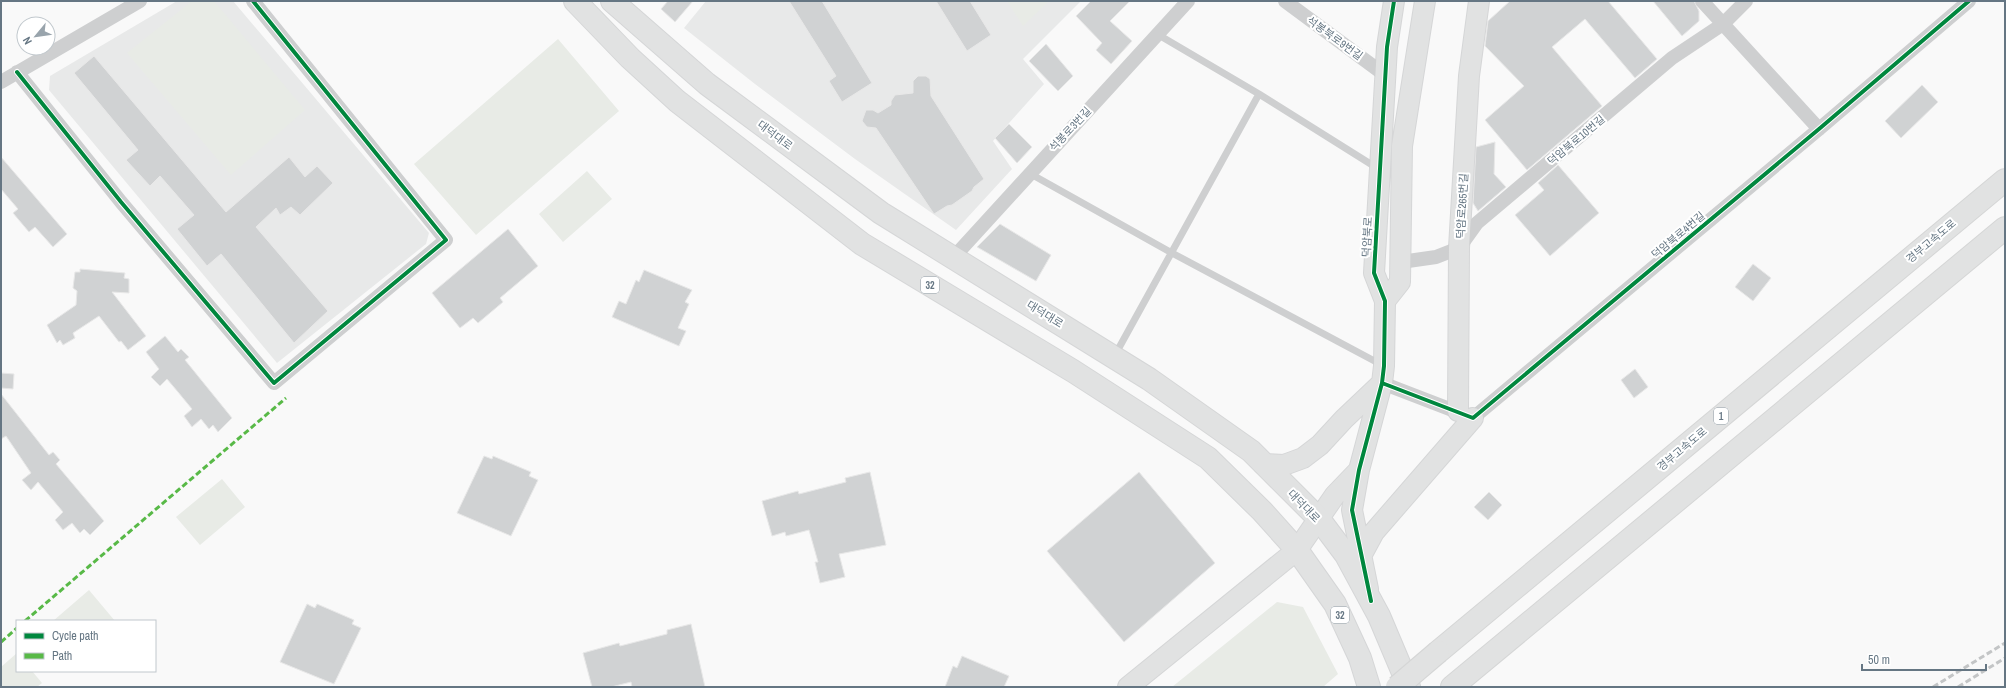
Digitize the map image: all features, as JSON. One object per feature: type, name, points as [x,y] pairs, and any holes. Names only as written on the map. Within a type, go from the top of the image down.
[{"type":"main road","name":"32","points":[[575,1],[630,58],[677,101],[862,244],[1073,371],[1208,458],[1262,510],[1297,550],[1335,604],[1360,658],[1369,687]]},
{"type":"main road","name":"대덕대로","points":[[612,1],[707,84],[881,213],[1149,379],[1251,451],[1319,519],[1346,555],[1371,601],[1408,687]]},
{"type":"main road","name":"경부고속도로","points":[[1397,687],[2005,180]]},
{"type":"main road","points":[[1452,687],[2005,228]]},
{"type":"street","points":[[1,82],[140,1]]},
{"type":"street","points":[[17,72],[121,202],[274,383],[446,240],[253,1]]},
{"type":"street","name":"석봉로3번길","points":[[953,258],[1029,173],[1188,1]]},
{"type":"street","name":"석봉북로9번길","points":[[1285,1],[1385,75]]},
{"type":"street","name":"덕암북로","points":[[1128,687],[1297,550],[1335,495],[1359,470],[1383,374],[1385,300],[1374,273],[1385,75],[1394,1]]},
{"type":"street","points":[[1385,300],[1400,282],[1402,146],[1425,1]]},
{"type":"street","name":"덕암로265번길","points":[[1466,414],[1459,248],[1469,76],[1479,1]]},
{"type":"street","points":[[1702,1],[1819,129]]},
{"type":"street","name":"덕암북로10번길","points":[[1459,248],[1477,223],[1672,58],[1723,24],[1746,1]]},
{"type":"street","name":"덕암북로4번길","points":[[1466,414],[1819,129],[1969,1]]},
{"type":"street","points":[[1401,262],[1436,257],[1459,248]]},
{"type":"street","points":[[1263,464],[1284,465],[1303,458],[1320,446],[1383,374],[1466,414],[1374,532],[1361,556]]},
{"type":"street","points":[[1359,470],[1352,510],[1371,601]]},
{"type":"lane","points":[[1157,34],[1259,94],[1379,169]]},
{"type":"lane","points":[[1114,357],[1259,94]]},
{"type":"lane","points":[[1029,173],[1383,374]]},
{"type":"shaded area","points":[[177,1],[233,1],[429,233],[426,244],[277,363],[49,90],[50,76]]},
{"type":"shaded area","points":[[192,1],[214,1],[305,110],[231,175],[127,53]]},
{"type":"shaded area","points":[[706,1],[1081,1],[1023,59],[1044,84],[993,141],[1012,169],[956,230],[855,159],[755,84],[684,28]]},
{"type":"shaded area","points":[[1007,1],[1049,1],[1023,26]]},
{"type":"shaded area","points":[[558,39],[619,111],[476,235],[414,164]]},
{"type":"shaded area","points":[[587,171],[612,199],[563,242],[539,214]]},
{"type":"shaded area","points":[[222,479],[245,507],[200,545],[176,517]]},
{"type":"shaded area","points":[[89,590],[114,620],[54,620]]},
{"type":"shaded area","points":[[1277,602],[1303,607],[1338,674],[1323,687],[1172,687]]},
{"type":"shaded area","points":[[16,654],[16,672],[33,672],[42,683],[37,687],[1,687],[1,667]]},
{"type":"building","points":[[668,1],[693,1],[675,22],[661,9]]},
{"type":"building","points":[[789,1],[822,1],[872,83],[842,102],[829,81],[836,76]]},
{"type":"building","points":[[936,1],[970,1],[991,35],[967,51]]},
{"type":"building","points":[[1091,1],[1130,1],[1110,21],[1132,41],[1111,64],[1096,50],[1102,43],[1076,16]]},
{"type":"building","points":[[1510,1],[1608,1],[1657,59],[1635,78],[1585,19],[1552,47],[1602,106],[1527,170],[1485,120],[1524,86],[1485,46],[1488,21]]},
{"type":"building","points":[[1653,1],[1694,1],[1699,11],[1699,21],[1682,36]]},
{"type":"building","points":[[1046,44],[1073,76],[1058,91],[1029,61]]},
{"type":"building","points":[[94,56],[226,212],[289,157],[305,177],[317,166],[333,183],[300,215],[291,207],[280,215],[276,208],[256,227],[328,311],[294,343],[221,254],[207,266],[177,229],[194,215],[160,176],[150,186],[126,160],[138,150],[74,73]]},
{"type":"building","points":[[918,76],[926,76],[930,79],[931,96],[984,179],[974,187],[972,191],[952,205],[947,206],[934,214],[876,128],[867,127],[862,121],[866,110],[873,110],[878,113],[891,105],[891,101],[895,95],[913,93],[913,81]]},
{"type":"building","points":[[1922,85],[1938,102],[1901,138],[1885,121]]},
{"type":"building","points":[[1009,124],[1032,147],[1017,163],[995,138]]},
{"type":"building","points":[[1495,142],[1494,174],[1506,187],[1478,211],[1473,203],[1476,147]]},
{"type":"building","points":[[1,157],[67,234],[53,247],[35,227],[29,232],[13,213],[18,209],[1,189]]},
{"type":"building","points":[[1558,165],[1599,213],[1550,256],[1515,215],[1544,190],[1538,183]]},
{"type":"building","points":[[1000,224],[1051,255],[1036,281],[977,247]]},
{"type":"building","points":[[508,229],[538,266],[500,298],[503,302],[478,323],[473,318],[460,328],[432,293]]},
{"type":"building","points":[[1753,264],[1771,278],[1753,301],[1735,287]]},
{"type":"building","points":[[80,269],[125,273],[124,278],[129,279],[129,293],[112,292],[146,336],[128,350],[121,341],[119,342],[99,316],[73,333],[75,338],[63,345],[60,340],[57,343],[47,325],[76,305],[77,291],[73,288],[75,272],[80,272]]},
{"type":"building","points":[[644,270],[692,290],[685,302],[689,304],[678,328],[686,331],[679,346],[612,317],[619,301],[626,304],[636,280],[639,282]]},
{"type":"building","points":[[165,336],[178,352],[181,349],[189,357],[185,360],[232,418],[218,432],[213,425],[209,429],[201,419],[192,427],[184,416],[192,409],[167,379],[160,386],[151,377],[159,369],[146,352]]},
{"type":"building","points":[[1635,369],[1648,387],[1634,398],[1621,380]]},
{"type":"building","points":[[1,373],[14,374],[13,389],[1,388]]},
{"type":"building","points":[[1,394],[49,455],[53,452],[60,460],[56,464],[104,521],[90,535],[84,529],[80,533],[72,523],[63,530],[55,520],[63,512],[38,482],[31,490],[22,480],[31,473],[6,436],[1,439]]},
{"type":"building","points":[[484,456],[492,459],[493,456],[531,472],[529,476],[538,480],[511,536],[457,513]]},
{"type":"building","points":[[870,472],[886,545],[839,554],[845,577],[820,583],[815,562],[818,562],[809,530],[786,536],[785,532],[772,536],[762,501],[798,491],[799,494],[846,482],[845,478]]},
{"type":"building","points":[[1139,472],[1215,563],[1124,642],[1047,551]]},
{"type":"building","points":[[1489,492],[1502,505],[1488,520],[1474,507]]},
{"type":"building","points":[[307,604],[315,608],[317,604],[354,620],[352,624],[361,628],[334,684],[280,662]]},
{"type":"building","points":[[691,624],[705,687],[632,687],[631,682],[611,687],[592,687],[583,653],[619,643],[620,646],[667,634],[667,630]]},
{"type":"building","points":[[962,656],[1009,676],[1004,687],[945,687],[953,666],[957,668]]},
{"type":"railway","points":[[1933,687],[2005,643]]},
{"type":"railway","points":[[1958,687],[2005,658]]},
{"type":"marked path","points":[[26,620],[286,398]]},
{"type":"marked path","points":[[1,642],[16,629]]},
{"type":"cycle path","points":[[17,72],[121,202],[274,383],[446,240],[253,1]]},
{"type":"cycle path","points":[[1371,601],[1352,510],[1359,470],[1382,383],[1384,366],[1385,301],[1374,273],[1387,47],[1394,1]]},
{"type":"cycle path","points":[[1382,383],[1473,418],[1819,129],[1969,1]]}]
